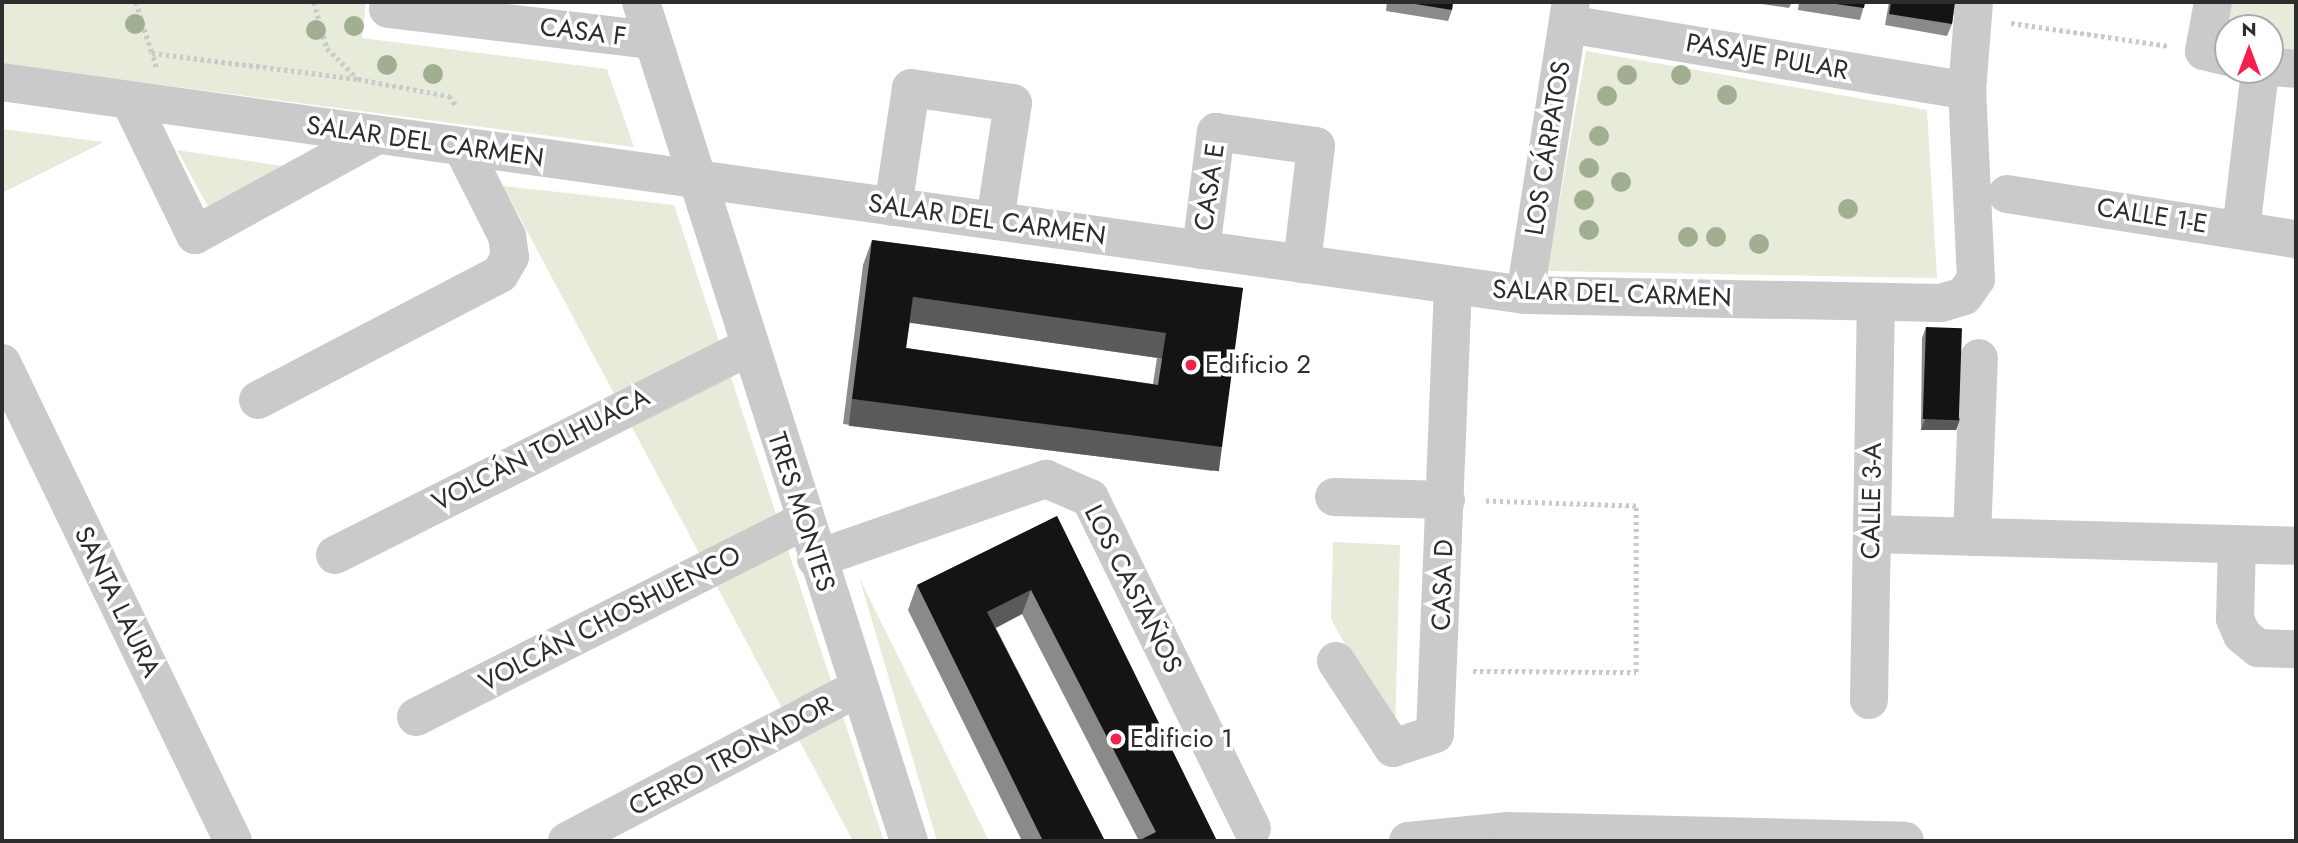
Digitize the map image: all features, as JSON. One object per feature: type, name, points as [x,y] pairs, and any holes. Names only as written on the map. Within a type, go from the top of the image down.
[{"type":"street","name":"TRES MONTES","points":[[641,2],[700,180],[748,347],[857,689],[909,841]]},
{"type":"street","points":[[1966,91],[1974,2]]},
{"type":"street","name":"CASA F","points":[[388,9],[652,40]]},
{"type":"street","name":"PASAJE PULAR","points":[[1570,13],[1966,91]]},
{"type":"street","name":"LOS CÁRPATOS","points":[[1525,295],[1570,13]]},
{"type":"street","name":"SALAR DEL CARMEN","points":[[2,82],[1525,295],[1876,302],[1954,301],[1972,288],[1977,267],[1966,91]]},
{"type":"street","points":[[2241,230],[2258,84]]},
{"type":"street","points":[[894,207],[911,88],[1013,103],[995,221]]},
{"type":"street","points":[[130,101],[195,235],[379,135]]},
{"type":"street","name":"CASA E","points":[[1201,250],[1216,132],[1316,146],[1302,264]]},
{"type":"street","points":[[258,400],[500,274],[510,257],[508,236],[462,147]]},
{"type":"street","name":"CALLE 1-E","points":[[2007,194],[2296,239]]},
{"type":"street","name":"CASA D","points":[[1336,661],[1381,736],[1400,750],[1435,734],[1440,671],[1453,285]]},
{"type":"street","name":"CALLE 3-A","points":[[1869,700],[1876,302]]},
{"type":"street","name":"VOLCÁN TOLHUACA","points":[[335,555],[748,347]]},
{"type":"street","points":[[1972,537],[1979,358]]},
{"type":"street","name":"SANTA LAURA","points":[[2,363],[233,841]]},
{"type":"street","name":"LOS CASTAÑOS","points":[[816,559],[1046,479],[1090,498],[1252,828]]},
{"type":"street","points":[[1334,497],[1446,500]]},
{"type":"street","name":"VOLCÁN CHOSHUENCO","points":[[416,717],[804,521]]},
{"type":"street","points":[[1872,534],[2296,546]]},
{"type":"street","points":[[2237,544],[2235,619],[2242,635],[2258,648],[2296,649]]},
{"type":"street","name":"CERRO TRONADOR","points":[[567,841],[857,689]]},
{"type":"street","points":[[1408,841],[1475,831],[1680,838],[1905,841]]},
{"type":"path","points":[[136,2],[170,106]]},
{"type":"path","points":[[314,2],[327,48],[358,79]]},
{"type":"path","points":[[2010,23],[2214,54]]},
{"type":"path","points":[[152,53],[358,79],[449,96],[462,117],[462,147]]},
{"type":"path","points":[[1440,671],[1636,673],[1636,506],[1446,500]]},
{"type":"green space","points":[[2,2],[366,2],[362,38],[607,69],[634,147],[2,64]]},
{"type":"green space","points":[[2232,2],[2296,2],[2296,48],[2284,52],[2284,14],[2230,14]]},
{"type":"green space","points":[[1586,51],[1927,110],[1937,278],[1547,271]]},
{"type":"green space","points":[[2,129],[104,142],[2,193]]},
{"type":"green space","points":[[177,150],[296,168],[210,210]]},
{"type":"green space","points":[[503,186],[674,205],[884,841],[853,841]]},
{"type":"green space","points":[[1333,542],[1400,545],[1395,735],[1331,619]]},
{"type":"green space","points":[[859,577],[989,841],[937,841]]},
{"type":"building","points":[[1403,2],[1453,2],[1452,10]]},
{"type":"building","points":[[1822,2],[1865,2],[1864,8]]},
{"type":"building","points":[[1891,2],[1955,2],[1952,24],[1889,14]]},
{"type":"building","name":"Edificio 2","points":[[872,240],[1243,288],[1222,447],[852,399]],"holes":[[[913,297],[1166,333],[1158,385],[906,348]]]},
{"type":"building","points":[[1926,327],[1962,328],[1959,420],[1923,419]]},
{"type":"building","name":"Edificio 1","points":[[1057,516],[1217,841],[1138,841],[1156,832],[1031,590],[987,612],[1105,841],[1043,841],[917,585]]},
{"type":"place","name":"Edificio 2","points":[[1191,365]]},
{"type":"place","name":"Edificio 1","points":[[1116,739]]}]
